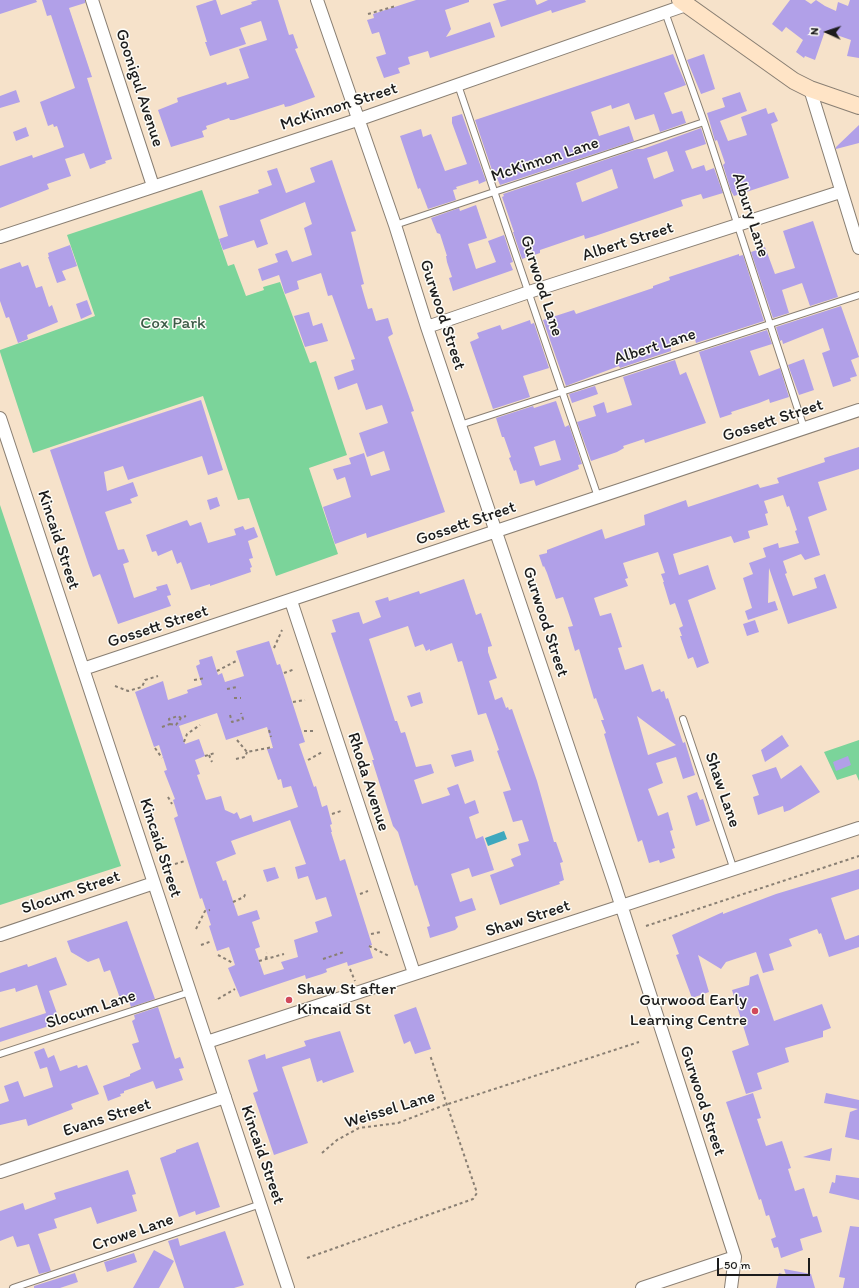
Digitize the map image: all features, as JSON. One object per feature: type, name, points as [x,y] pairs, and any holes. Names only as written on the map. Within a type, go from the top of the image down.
[{"type":"main road","points":[[683,2],[777,70],[810,89],[859,106]]},
{"type":"street","name":"Gurwood Street","points":[[317,0],[360,119],[427,327],[621,907],[735,1258]]},
{"type":"street","name":"Goonigul Avenue","points":[[94,1],[153,186]]},
{"type":"street","name":"McKinnon Street","points":[[0,237],[360,119],[665,12],[683,2]]},
{"type":"street","points":[[810,89],[840,192],[859,248]]},
{"type":"street","name":"Albert Street","points":[[427,327],[529,292],[840,192]]},
{"type":"street","name":"Gossett Street","points":[[83,669],[291,601],[859,410]]},
{"type":"street","name":"Kincaid Street","points":[[0,418],[288,1288]]},
{"type":"street","name":"Rhoda Avenue","points":[[291,601],[414,973]]},
{"type":"street","name":"Shaw Street","points":[[207,1042],[859,828]]},
{"type":"street","name":"Slocum Street","points":[[0,935],[154,883]]},
{"type":"street","name":"Evans Street","points":[[0,1172],[225,1097]]},
{"type":"street","points":[[642,1288],[735,1258],[731,1288]]},
{"type":"lane","name":"Albury Lane","points":[[665,12],[704,122],[804,428]]},
{"type":"lane","name":"Gurwood Lane","points":[[458,85],[529,292],[561,393],[598,497]]},
{"type":"lane","name":"McKinnon Lane","points":[[395,225],[704,122]]},
{"type":"lane","name":"Albert Lane","points":[[460,425],[859,295]]},
{"type":"lane","name":"Shaw Lane","points":[[683,719],[734,870]]},
{"type":"lane","name":"Slocum Lane","points":[[0,1054],[190,992]]},
{"type":"lane","name":"Crowe Lane","points":[[13,1288],[261,1204]]},
{"type":"path","points":[[368,14],[396,6]]},
{"type":"path","points":[[274,648],[282,630]]},
{"type":"path","points":[[217,671],[238,660]]},
{"type":"path","points":[[284,673],[295,670]]},
{"type":"path","points":[[116,686],[128,691],[142,687],[145,680],[158,676]]},
{"type":"path","points":[[194,680],[205,678]]},
{"type":"path","points":[[227,689],[237,687]]},
{"type":"path","points":[[234,698],[241,698]]},
{"type":"path","points":[[293,702],[305,700]]},
{"type":"path","points":[[230,715],[232,722],[243,719],[241,713]]},
{"type":"path","points":[[170,724],[169,720],[178,716],[181,718]]},
{"type":"path","points":[[162,727],[170,724],[176,725],[181,718],[186,716]]},
{"type":"path","points":[[184,742],[187,734],[200,725]]},
{"type":"path","points":[[269,730],[271,737]]},
{"type":"path","points":[[304,731],[315,731]]},
{"type":"path","points":[[237,740],[247,752]]},
{"type":"path","points":[[236,759],[245,756],[247,752],[273,747]]},
{"type":"path","points":[[155,748],[162,758]]},
{"type":"path","points":[[308,760],[322,752]]},
{"type":"path","points":[[205,756],[215,753]]},
{"type":"path","points":[[209,755],[212,762]]},
{"type":"path","points":[[168,797],[172,804]]},
{"type":"path","points":[[332,814],[341,811]]},
{"type":"path","points":[[646,926],[859,856]]},
{"type":"path","points":[[175,864],[185,861]]},
{"type":"path","points":[[360,894],[368,891]]},
{"type":"path","points":[[233,902],[244,897],[246,892]]},
{"type":"path","points":[[196,929],[205,911],[210,910]]},
{"type":"path","points":[[371,934],[381,932]]},
{"type":"path","points":[[201,945],[212,941]]},
{"type":"path","points":[[369,946],[389,956]]},
{"type":"path","points":[[323,959],[344,952]]},
{"type":"path","points":[[266,959],[267,953]]},
{"type":"path","points":[[259,961],[284,954]]},
{"type":"path","points":[[218,955],[233,963]]},
{"type":"path","points":[[218,999],[235,989]]},
{"type":"path","name":"Weissel Lane","points":[[322,1154],[337,1140],[359,1128],[398,1123],[447,1104],[639,1042]]},
{"type":"path","points":[[307,1258],[473,1199],[477,1193],[430,1055]]},
{"type":"green space","name":"Cox Park","points":[[202,190],[228,266],[234,264],[246,296],[264,290],[263,287],[280,282],[310,363],[316,361],[347,455],[309,468],[338,554],[276,576],[249,498],[238,500],[203,396],[33,453],[0,352],[0,350],[95,316],[67,235]]},
{"type":"green space","points":[[0,505],[121,866],[0,905]]},
{"type":"green space","points":[[859,740],[859,781],[856,774],[837,780],[824,752]]},
{"type":"water","points":[[504,831],[507,839],[488,846],[485,838]]},
{"type":"building","points":[[0,0],[36,0],[37,2],[0,14]]},
{"type":"building","points":[[42,0],[85,0],[85,3],[69,8],[92,77],[87,78],[112,159],[90,169],[84,153],[65,159],[71,176],[47,184],[49,189],[0,208],[0,166],[32,155],[33,158],[64,147],[57,126],[54,127],[53,124],[48,126],[40,102],[75,88],[51,15],[47,16]]},
{"type":"building","points":[[216,0],[221,15],[252,4],[251,2],[258,0],[278,0],[289,35],[293,34],[298,48],[295,49],[315,97],[290,106],[285,107],[284,104],[234,120],[230,120],[229,118],[206,126],[207,129],[202,131],[204,137],[171,147],[158,110],[178,102],[177,98],[226,82],[227,85],[249,78],[239,49],[267,40],[261,21],[240,28],[246,44],[210,56],[196,6]]},
{"type":"building","points":[[416,0],[469,0],[469,2],[445,10],[451,29],[446,37],[490,22],[495,37],[430,58],[428,51],[408,57],[410,64],[398,68],[400,73],[384,78],[376,57],[386,54],[379,32],[372,34],[367,20],[374,18],[373,14]]},
{"type":"building","points":[[507,0],[535,0],[537,5],[548,0],[585,0],[586,2],[552,13],[551,10],[501,27],[493,4]]},
{"type":"building","points":[[790,0],[805,0],[811,4],[816,0],[836,11],[838,2],[848,6],[850,0],[859,0],[859,58],[847,56],[851,40],[825,31],[815,60],[805,56],[804,58],[796,52],[803,40],[786,27],[782,32],[772,24]]},
{"type":"building","points":[[673,54],[686,85],[664,93],[672,114],[682,111],[686,123],[660,132],[654,114],[635,120],[629,103],[612,109],[611,105],[591,112],[599,136],[629,126],[634,141],[500,185],[497,178],[495,179],[475,120]]},
{"type":"building","points":[[704,54],[715,89],[701,94],[687,60]]},
{"type":"building","points":[[16,90],[20,102],[0,108],[0,96]]},
{"type":"building","points":[[740,92],[747,111],[720,121],[728,141],[747,135],[741,117],[766,108],[768,114],[774,112],[778,121],[771,124],[789,178],[734,196],[723,165],[725,163],[717,140],[715,141],[707,113],[725,107],[722,98]]},
{"type":"building","points":[[462,114],[486,181],[479,184],[478,180],[456,187],[457,189],[453,190],[456,200],[428,209],[420,188],[418,189],[400,136],[421,129],[423,137],[431,134],[445,171],[467,164],[452,123],[452,117]]},
{"type":"building","points":[[859,125],[859,143],[836,149],[836,147]]},
{"type":"building","points":[[26,127],[29,136],[16,141],[13,132]]},
{"type":"building","points":[[701,128],[706,144],[685,151],[692,169],[704,165],[706,171],[714,168],[723,193],[703,199],[701,194],[681,200],[683,206],[585,239],[584,235],[540,250],[540,253],[522,259],[502,197],[504,196],[503,194],[637,149],[643,149]],"holes":[[[667,151],[674,171],[654,179],[647,158]],[[612,169],[618,188],[582,202],[576,183]]]},
{"type":"building","points":[[332,160],[356,231],[351,232],[364,284],[361,285],[368,309],[372,308],[376,321],[388,318],[393,334],[388,337],[414,411],[411,412],[445,512],[367,538],[366,533],[335,544],[323,507],[351,497],[345,477],[337,480],[333,469],[351,464],[349,458],[364,453],[371,476],[390,470],[384,451],[367,457],[359,433],[388,423],[382,405],[366,410],[357,383],[338,390],[334,377],[354,370],[351,360],[355,359],[332,295],[328,296],[321,273],[297,281],[299,289],[285,294],[279,275],[262,281],[258,269],[278,262],[275,254],[287,250],[292,262],[312,255],[304,228],[312,224],[305,202],[260,220],[268,244],[257,248],[254,240],[223,250],[219,239],[228,236],[219,206],[259,193],[258,190],[272,185],[267,171],[277,168],[286,193],[315,182],[310,168]]},
{"type":"building","points":[[476,205],[487,238],[468,244],[476,269],[496,262],[488,241],[504,235],[513,262],[510,263],[513,270],[453,291],[449,278],[452,277],[447,262],[447,256],[440,234],[437,233],[431,218],[459,208],[460,211]]},
{"type":"building","points":[[813,221],[838,297],[810,306],[802,283],[782,290],[789,313],[773,318],[751,252],[765,247],[775,274],[795,268],[783,231]]},
{"type":"building","points":[[70,245],[77,266],[62,271],[66,280],[57,283],[48,253]]},
{"type":"building","points":[[739,254],[739,256],[743,255],[764,321],[696,343],[695,339],[671,347],[671,351],[620,368],[619,366],[566,386],[543,320],[574,310],[576,314],[653,288],[653,286],[670,280],[669,277]]},
{"type":"building","points":[[20,262],[22,267],[28,265],[36,288],[42,286],[49,307],[52,305],[58,322],[27,335],[28,339],[18,343],[9,317],[6,318],[0,301],[0,269]]},
{"type":"building","points":[[87,300],[92,314],[81,319],[76,304]]},
{"type":"building","points":[[841,306],[859,357],[851,360],[857,376],[850,378],[851,381],[833,387],[822,353],[830,350],[823,328],[783,344],[782,340],[780,341],[776,327]]},
{"type":"building","points":[[309,312],[313,326],[322,323],[328,341],[305,347],[294,316]]},
{"type":"building","points":[[530,320],[531,324],[534,323],[549,368],[523,376],[530,397],[493,409],[470,342],[479,338],[477,333],[500,325],[502,330]]},
{"type":"building","points":[[767,330],[772,344],[750,351],[759,376],[780,368],[789,397],[770,403],[769,399],[731,412],[732,414],[720,418],[699,352]]},
{"type":"building","points":[[804,359],[814,390],[799,395],[788,365]]},
{"type":"building","points":[[675,360],[680,375],[686,372],[706,423],[645,443],[644,439],[623,446],[624,448],[617,452],[591,461],[577,422],[596,416],[593,406],[604,402],[607,413],[632,405],[623,377]]},
{"type":"building","points":[[595,386],[598,394],[572,403],[569,394]]},
{"type":"building","points":[[201,400],[223,470],[208,475],[202,456],[128,480],[123,466],[104,472],[107,491],[133,482],[138,496],[130,499],[132,503],[105,512],[118,550],[124,549],[129,562],[123,564],[134,598],[157,590],[156,587],[167,584],[171,595],[167,596],[171,606],[118,624],[100,574],[93,577],[50,450]]},
{"type":"building","points":[[556,401],[565,427],[569,425],[582,464],[578,465],[579,469],[536,486],[534,480],[520,484],[516,470],[514,471],[509,458],[511,457],[504,437],[502,437],[496,418],[533,406],[534,408]],"holes":[[[555,440],[561,460],[540,466],[534,447]]]},
{"type":"building","points":[[859,447],[859,469],[818,482],[827,510],[808,517],[820,555],[805,560],[801,554],[783,561],[787,573],[785,574],[793,596],[817,588],[814,578],[825,574],[837,608],[788,624],[769,568],[768,603],[775,601],[778,610],[748,620],[745,611],[752,608],[743,578],[753,574],[749,563],[766,557],[763,548],[778,543],[779,548],[799,543],[795,531],[797,530],[789,506],[787,507],[783,495],[764,501],[768,513],[765,514],[768,525],[748,531],[750,538],[734,543],[731,536],[673,554],[679,575],[708,565],[716,589],[688,600],[709,663],[697,668],[693,657],[688,659],[680,636],[682,636],[679,628],[683,626],[675,603],[670,605],[661,574],[665,573],[658,552],[623,563],[628,578],[625,579],[628,586],[594,598],[600,616],[611,613],[622,647],[618,648],[625,670],[643,664],[652,692],[660,689],[661,692],[664,691],[666,699],[668,698],[683,743],[685,742],[695,775],[683,779],[676,757],[656,763],[663,783],[648,789],[658,816],[668,812],[673,830],[670,831],[675,848],[672,849],[675,858],[660,863],[659,860],[649,863],[642,840],[638,842],[611,757],[604,734],[606,733],[601,720],[604,720],[596,698],[594,699],[579,649],[575,651],[568,627],[573,626],[563,597],[556,599],[539,555],[547,553],[547,550],[602,529],[605,539],[645,525],[644,515],[686,500],[688,507],[758,484],[760,488],[779,483],[777,478],[825,462],[824,458]],"holes":[[[637,716],[676,745],[648,755]]]},
{"type":"building","points":[[217,497],[220,506],[210,510],[207,500]]},
{"type":"building","points":[[187,520],[190,526],[201,522],[208,543],[236,535],[234,529],[243,526],[245,530],[254,527],[258,537],[248,541],[253,558],[249,559],[252,567],[250,568],[251,572],[210,586],[210,584],[191,590],[181,562],[177,564],[172,550],[158,556],[156,551],[152,552],[146,535]]},
{"type":"building","points":[[464,579],[476,615],[481,613],[492,646],[488,647],[488,652],[497,678],[489,681],[495,700],[502,697],[506,708],[508,707],[509,710],[512,709],[537,781],[554,842],[556,842],[563,862],[560,863],[564,880],[559,882],[560,884],[500,905],[490,875],[514,866],[511,859],[521,855],[518,844],[529,841],[522,820],[513,822],[503,792],[511,790],[497,751],[499,750],[486,713],[478,715],[462,661],[458,662],[452,643],[430,651],[430,649],[426,651],[423,644],[415,647],[408,626],[369,639],[395,721],[397,721],[401,733],[405,732],[416,767],[431,764],[434,773],[414,780],[422,804],[450,795],[447,788],[458,784],[465,804],[475,800],[479,813],[469,817],[476,839],[483,836],[494,870],[472,877],[469,868],[451,874],[460,902],[472,898],[476,910],[455,917],[458,927],[455,930],[430,938],[427,927],[430,926],[417,885],[415,886],[398,832],[393,826],[372,760],[374,760],[331,633],[336,632],[332,620],[359,612],[363,624],[381,617],[375,601],[388,597],[389,601],[419,591],[420,594]]},
{"type":"building","points":[[755,620],[759,632],[747,636],[743,624]]},
{"type":"building","points":[[269,641],[277,665],[280,664],[305,742],[299,744],[314,787],[316,786],[322,807],[327,805],[332,824],[330,825],[331,832],[340,861],[345,859],[372,945],[369,946],[373,958],[348,966],[347,962],[326,969],[327,972],[322,974],[306,979],[305,975],[240,997],[228,968],[235,965],[229,947],[217,951],[209,926],[211,925],[202,898],[200,899],[174,818],[178,816],[173,800],[175,799],[164,771],[167,770],[159,745],[154,747],[135,692],[163,681],[168,700],[188,693],[187,690],[202,685],[196,666],[200,664],[199,660],[212,656],[218,675],[222,673],[225,682],[244,676],[236,651]],"holes":[[[217,713],[226,740],[267,727],[273,748],[267,749],[278,780],[281,779],[283,788],[291,786],[298,807],[253,822],[251,815],[240,819],[237,812],[234,814],[225,810],[221,796],[206,800],[197,775],[200,774],[195,760],[205,756],[199,739],[185,744],[179,726]],[[290,820],[306,864],[295,867],[298,879],[308,876],[316,900],[326,897],[332,916],[315,922],[318,932],[294,940],[298,957],[281,962],[284,969],[264,975],[255,949],[260,947],[252,922],[260,919],[257,910],[238,916],[226,880],[223,881],[216,862],[236,854],[231,841]]]},
{"type":"building","points":[[420,692],[423,703],[411,707],[407,696]]},
{"type":"building","points":[[782,735],[789,746],[765,762],[761,750]]},
{"type":"building","points":[[471,750],[474,761],[455,767],[451,755]]},
{"type":"building","points":[[848,756],[851,765],[836,771],[833,762]]},
{"type":"building","points":[[801,765],[820,792],[790,810],[784,812],[783,806],[758,815],[753,797],[759,795],[752,775],[776,767],[781,779]]},
{"type":"building","points":[[697,792],[700,800],[703,799],[710,821],[696,826],[687,796]]},
{"type":"building","points":[[275,867],[279,878],[267,882],[263,870]]},
{"type":"building","points":[[859,869],[859,889],[831,898],[845,940],[859,935],[859,947],[829,957],[821,933],[819,934],[817,929],[789,939],[792,946],[769,954],[774,970],[763,973],[756,952],[726,962],[721,969],[698,955],[709,992],[692,998],[676,955],[679,954],[672,935],[723,912],[723,914],[776,894]]},
{"type":"building","points":[[127,921],[155,999],[131,1007],[129,1001],[122,1004],[110,970],[104,972],[99,958],[88,962],[71,952],[67,941]]},
{"type":"building","points":[[56,957],[67,985],[49,991],[59,1019],[48,1023],[49,1026],[0,1042],[0,1028],[46,1013],[37,985],[16,992],[15,988],[0,992],[0,973],[27,964],[28,967]]},
{"type":"building","name":"Gurwood Early Learning Centre","points":[[758,974],[774,1021],[822,1004],[831,1028],[823,1031],[823,1037],[785,1048],[789,1062],[757,1073],[762,1089],[746,1094],[732,1051],[749,1045],[732,990],[749,985],[750,977]]},
{"type":"building","points":[[158,1007],[175,1059],[180,1057],[184,1068],[179,1069],[183,1080],[156,1089],[153,1081],[124,1091],[124,1093],[120,1094],[121,1096],[108,1101],[103,1086],[130,1076],[130,1074],[141,1069],[132,1044],[139,1042],[132,1021],[135,1019],[134,1015]]},
{"type":"building","points":[[416,1007],[431,1049],[415,1054],[410,1041],[404,1044],[394,1015]]},
{"type":"building","points":[[340,1031],[354,1072],[323,1083],[322,1080],[317,1082],[310,1058],[282,1067],[308,1143],[274,1155],[253,1093],[258,1091],[248,1060],[265,1054],[266,1059],[306,1046],[304,1041]]},
{"type":"building","points":[[44,1048],[48,1058],[54,1055],[60,1071],[77,1065],[78,1068],[87,1065],[99,1094],[71,1104],[73,1109],[28,1126],[26,1119],[0,1125],[0,1104],[9,1101],[4,1086],[18,1081],[24,1097],[53,1087],[47,1067],[40,1069],[34,1052]]},
{"type":"building","points":[[753,1093],[761,1118],[757,1119],[766,1146],[782,1141],[791,1168],[788,1169],[795,1191],[804,1188],[813,1217],[817,1216],[822,1232],[800,1239],[803,1250],[781,1258],[778,1247],[774,1248],[771,1239],[776,1237],[769,1215],[766,1216],[761,1199],[759,1200],[726,1102]]},
{"type":"building","points":[[826,1093],[859,1100],[859,1140],[845,1137],[850,1112],[858,1109],[824,1103]]},
{"type":"building","points":[[198,1142],[220,1207],[196,1215],[195,1211],[179,1217],[160,1158]]},
{"type":"building","points":[[832,1148],[830,1161],[803,1157]]},
{"type":"building","points":[[128,1170],[136,1194],[132,1195],[137,1211],[97,1224],[91,1207],[54,1219],[57,1228],[38,1234],[51,1271],[39,1274],[29,1244],[17,1247],[13,1236],[0,1241],[0,1211],[23,1203],[25,1210],[56,1199],[54,1193]]},
{"type":"building","points":[[836,1175],[859,1178],[859,1200],[829,1193],[832,1182],[835,1183]]},
{"type":"building","points":[[850,1226],[859,1227],[859,1288],[843,1288],[845,1278],[839,1277]]},
{"type":"building","points":[[225,1231],[244,1285],[234,1288],[184,1288],[168,1241],[178,1238],[180,1246]]},
{"type":"building","points":[[154,1250],[174,1261],[159,1288],[133,1288]]},
{"type":"building","points":[[134,1253],[137,1262],[107,1272],[104,1262]]},
{"type":"building","points":[[784,1269],[811,1274],[815,1288],[776,1288],[779,1273],[786,1275]]},
{"type":"building","points":[[75,1273],[78,1282],[60,1288],[34,1288],[34,1286]]},
{"type":"place","name":"Shaw St after Kincaid St","points":[[289,1000]]},
{"type":"place","name":"Gurwood Early Learning Centre","points":[[755,1011]]}]
